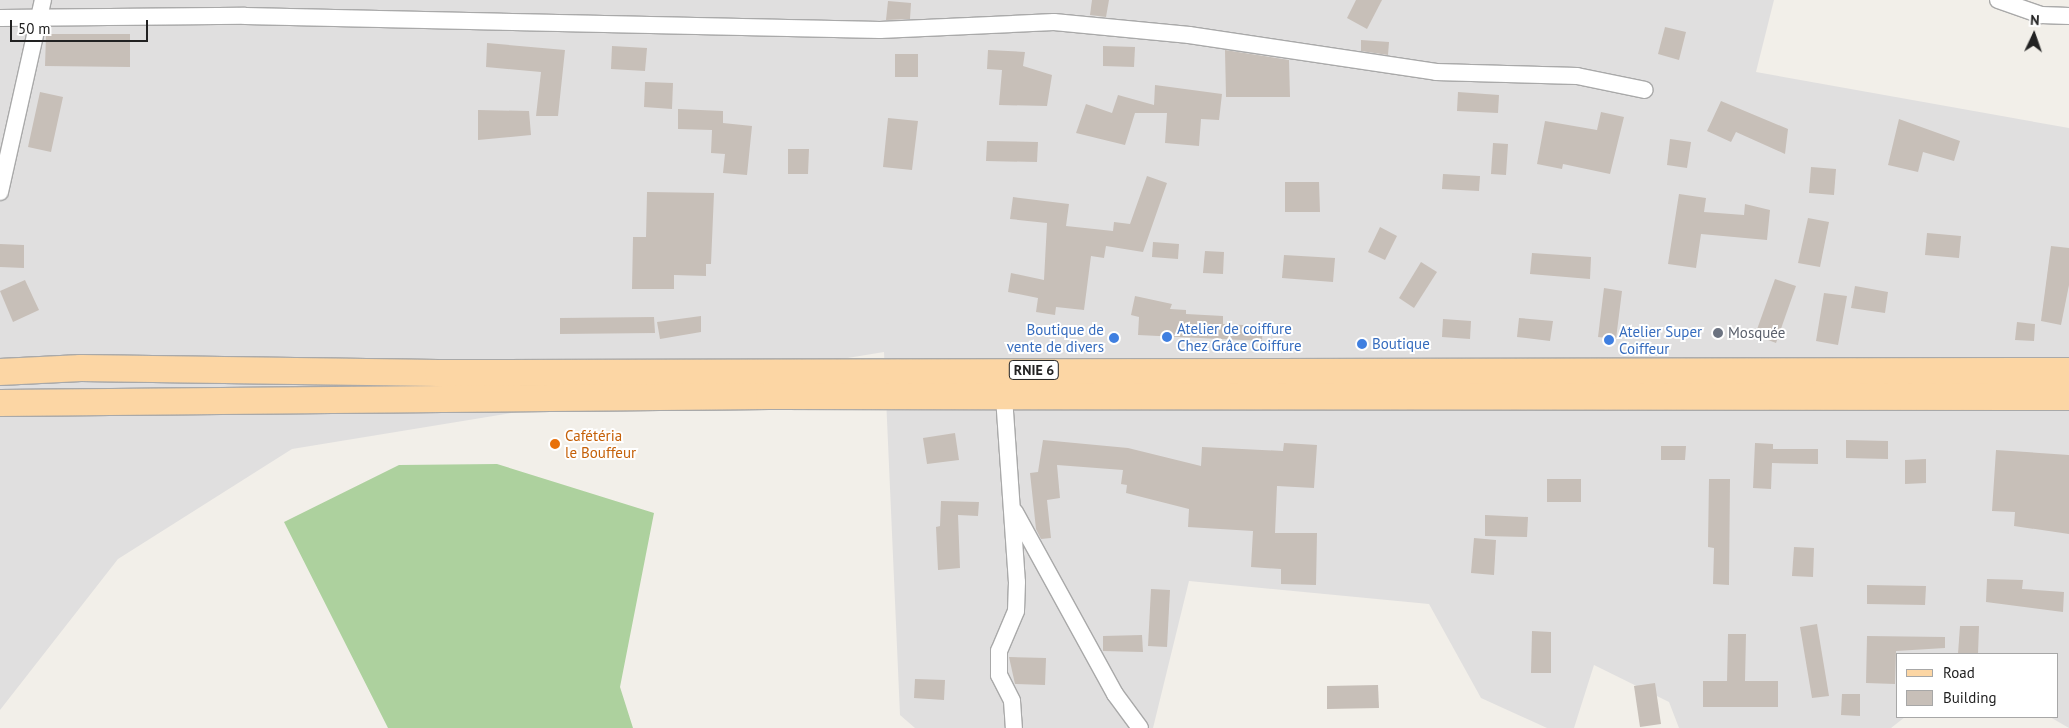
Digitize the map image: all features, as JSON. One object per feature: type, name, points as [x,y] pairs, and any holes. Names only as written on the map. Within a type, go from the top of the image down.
[{"type":"main road","name":"RNIE 6","points":[[0,372],[81,368],[438,373],[2069,371]]},
{"type":"main road","name":"RNIE 6","points":[[0,403],[184,398],[2069,397]]},
{"type":"street","points":[[1998,0],[2041,15],[2069,16]]},
{"type":"street","points":[[0,18],[42,8],[880,30],[1054,22],[1189,35],[1436,72],[1568,75],[1645,90]]},
{"type":"street","points":[[0,192],[42,8]]},
{"type":"street","points":[[1004,397],[1014,510],[1016,611],[999,651],[999,675],[1012,701],[1014,728]]},
{"type":"street","points":[[1014,510],[1115,694],[1140,728]]},
{"type":"shaded area","points":[[0,0],[1774,0],[1756,72],[2069,128],[2069,728],[2052,718],[2059,718],[2059,653],[1896,653],[1896,718],[1904,718],[1891,728],[1679,728],[1669,702],[1594,665],[1574,728],[1547,728],[1481,698],[1429,604],[1189,581],[1153,728],[915,728],[900,715],[884,352],[292,449],[118,559],[0,710]]},
{"type":"green space","points":[[497,464],[654,513],[620,687],[633,728],[388,728],[284,522],[399,465]]},
{"type":"building","points":[[1092,0],[1109,0],[1106,17],[1090,15]]},
{"type":"building","points":[[1356,0],[1382,0],[1367,29],[1347,18]]},
{"type":"building","points":[[888,1],[911,3],[910,19],[886,20]]},
{"type":"building","points":[[1665,27],[1686,32],[1679,60],[1658,54]]},
{"type":"building","points":[[46,34],[130,34],[130,67],[45,66]]},
{"type":"building","points":[[1361,40],[1389,42],[1388,55],[1361,51]]},
{"type":"building","points":[[487,43],[565,50],[558,116],[536,116],[541,72],[486,67]]},
{"type":"building","points":[[612,46],[647,48],[645,71],[611,69]]},
{"type":"building","points":[[1103,46],[1135,47],[1134,67],[1103,66]]},
{"type":"building","points":[[988,50],[1025,52],[1023,66],[1052,75],[1047,106],[999,105],[1002,70],[987,69]]},
{"type":"building","points":[[1225,50],[1289,60],[1290,97],[1226,97]]},
{"type":"building","points":[[895,54],[918,54],[918,77],[895,77]]},
{"type":"building","points":[[645,82],[673,83],[672,109],[644,107]]},
{"type":"building","points":[[1155,85],[1222,94],[1219,120],[1201,119],[1199,146],[1165,143],[1167,113],[1135,113],[1125,145],[1076,133],[1086,104],[1112,113],[1118,95],[1154,105]]},
{"type":"building","points":[[40,92],[63,97],[51,152],[28,147]]},
{"type":"building","points":[[1458,92],[1499,95],[1498,113],[1457,111]]},
{"type":"building","points":[[1721,101],[1788,129],[1785,154],[1736,132],[1731,142],[1707,131]]},
{"type":"building","points":[[678,109],[723,111],[723,123],[752,126],[747,175],[723,173],[725,154],[711,153],[712,130],[678,129]]},
{"type":"building","points":[[478,110],[529,111],[531,135],[478,140]]},
{"type":"building","points":[[1601,112],[1624,117],[1610,174],[1563,164],[1562,169],[1537,164],[1545,121],[1597,130]]},
{"type":"building","points":[[888,118],[918,121],[912,170],[883,167]]},
{"type":"building","points":[[1899,119],[1960,141],[1954,161],[1923,152],[1918,172],[1888,165]]},
{"type":"building","points":[[1670,139],[1691,142],[1687,168],[1667,165]]},
{"type":"building","points":[[987,141],[1038,142],[1037,162],[986,161]]},
{"type":"building","points":[[1493,143],[1508,144],[1506,175],[1491,174]]},
{"type":"building","points":[[788,149],[809,149],[808,174],[788,174]]},
{"type":"building","points":[[1811,167],[1836,169],[1834,195],[1809,193]]},
{"type":"building","points":[[1443,174],[1480,176],[1479,191],[1442,189]]},
{"type":"building","points":[[1147,176],[1167,183],[1143,252],[1106,246],[1104,258],[1091,256],[1084,310],[1056,307],[1055,315],[1036,312],[1038,298],[1008,292],[1011,273],[1044,280],[1047,223],[1010,219],[1013,197],[1069,204],[1066,226],[1113,231],[1114,222],[1130,224]]},
{"type":"building","points":[[1285,182],[1319,182],[1320,212],[1285,212]]},
{"type":"building","points":[[647,192],[714,193],[711,264],[706,264],[706,276],[674,275],[674,289],[632,289],[633,237],[646,237]]},
{"type":"building","points":[[1679,194],[1706,198],[1704,212],[1744,215],[1745,204],[1770,210],[1767,240],[1701,234],[1696,268],[1668,264]]},
{"type":"building","points":[[1808,218],[1829,222],[1820,267],[1798,263]]},
{"type":"building","points":[[1380,227],[1397,236],[1385,260],[1368,252]]},
{"type":"building","points":[[1927,233],[1961,236],[1959,258],[1925,255]]},
{"type":"building","points":[[1153,242],[1179,244],[1178,259],[1152,257]]},
{"type":"building","points":[[0,244],[24,245],[24,268],[0,267]]},
{"type":"building","points":[[2051,246],[2069,248],[2069,285],[2061,325],[2041,321]]},
{"type":"building","points":[[1205,251],[1224,252],[1223,274],[1203,273]]},
{"type":"building","points":[[1532,253],[1591,257],[1590,279],[1530,274]]},
{"type":"building","points":[[1284,255],[1335,258],[1333,282],[1282,278]]},
{"type":"building","points":[[1421,262],[1437,272],[1414,308],[1399,298]]},
{"type":"building","points":[[1775,279],[1796,286],[1776,343],[1755,335]]},
{"type":"building","points":[[25,280],[39,310],[13,322],[0,291]]},
{"type":"building","points":[[1855,286],[1888,292],[1885,313],[1851,308]]},
{"type":"building","points":[[1604,288],[1622,291],[1616,339],[1598,337]]},
{"type":"building","points":[[1824,293],[1847,296],[1838,345],[1816,341]]},
{"type":"building","points":[[1135,296],[1172,304],[1170,309],[1186,310],[1186,314],[1223,316],[1223,324],[1263,326],[1262,341],[1138,335],[1139,317],[1131,315]]},
{"type":"building","points":[[701,316],[701,332],[660,339],[657,322]]},
{"type":"building","points":[[654,317],[655,333],[560,334],[560,318]]},
{"type":"building","points":[[1519,318],[1553,321],[1550,341],[1517,337]]},
{"type":"building","points":[[1443,319],[1471,321],[1470,339],[1442,337]]},
{"type":"building","points":[[2017,322],[2035,324],[2034,341],[2015,340]]},
{"type":"building","points":[[955,433],[959,460],[927,464],[923,438]]},
{"type":"building","points":[[1043,440],[1128,448],[1201,466],[1202,447],[1283,451],[1284,443],[1317,445],[1314,488],[1277,486],[1275,533],[1317,533],[1316,585],[1281,584],[1281,569],[1251,567],[1253,531],[1188,527],[1189,509],[1126,493],[1127,485],[1121,484],[1123,470],[1057,465],[1060,498],[1047,500],[1051,538],[1041,539],[1036,529],[1030,473],[1038,472]]},
{"type":"building","points":[[1846,440],[1888,441],[1888,459],[1846,458]]},
{"type":"building","points":[[1755,443],[1773,444],[1773,449],[1818,449],[1818,464],[1772,463],[1771,489],[1753,488]]},
{"type":"building","points":[[1661,446],[1686,446],[1685,460],[1661,460]]},
{"type":"building","points":[[1996,450],[2069,455],[2069,534],[2014,526],[2015,512],[1992,511]]},
{"type":"building","points":[[1926,459],[1926,483],[1905,484],[1905,460]]},
{"type":"building","points":[[1547,479],[1581,479],[1581,502],[1547,502]]},
{"type":"building","points":[[1709,479],[1730,479],[1729,585],[1713,584],[1714,548],[1708,547]]},
{"type":"building","points":[[941,501],[979,502],[978,516],[958,515],[960,568],[938,570],[936,527],[940,526]]},
{"type":"building","points":[[1485,515],[1528,517],[1527,537],[1485,536]]},
{"type":"building","points":[[1474,538],[1496,540],[1494,575],[1471,573]]},
{"type":"building","points":[[1794,547],[1814,548],[1813,577],[1792,576]]},
{"type":"building","points":[[1987,579],[2023,580],[2022,589],[2064,592],[2063,612],[1986,602]]},
{"type":"building","points":[[1867,585],[1926,586],[1925,605],[1867,604]]},
{"type":"building","points":[[1151,589],[1170,590],[1167,647],[1148,646]]},
{"type":"building","points":[[1817,624],[1829,696],[1812,698],[1800,627]]},
{"type":"building","points":[[1960,626],[1979,626],[1978,653],[1958,653]]},
{"type":"building","points":[[1532,631],[1551,632],[1551,673],[1531,673]]},
{"type":"building","points":[[1728,634],[1746,634],[1745,681],[1778,681],[1778,707],[1703,707],[1703,681],[1727,681]]},
{"type":"building","points":[[1142,635],[1143,652],[1103,651],[1103,636]]},
{"type":"building","points":[[1867,636],[1945,637],[1945,648],[1896,651],[1895,684],[1866,683]]},
{"type":"building","points":[[1009,657],[1046,658],[1045,685],[1015,684]]},
{"type":"building","points":[[915,679],[945,680],[944,700],[914,698]]},
{"type":"building","points":[[1655,683],[1661,724],[1640,727],[1634,686]]},
{"type":"building","points":[[1378,685],[1379,708],[1327,709],[1327,686]]},
{"type":"building","points":[[1842,694],[1860,694],[1860,716],[1841,715]]},
{"type":"place","name":"Mosquée","points":[[1718,333]]},
{"type":"place","name":"Atelier de coiffure Chez Grâce Coiffure","points":[[1167,337]]},
{"type":"place","name":"Boutique de vente de divers","points":[[1114,338]]},
{"type":"place","name":"Atelier Super Coiffeur","points":[[1609,340]]},
{"type":"place","name":"Boutique","points":[[1362,344]]},
{"type":"place","name":"Cafétéria le Bouffeur","points":[[555,444]]}]
